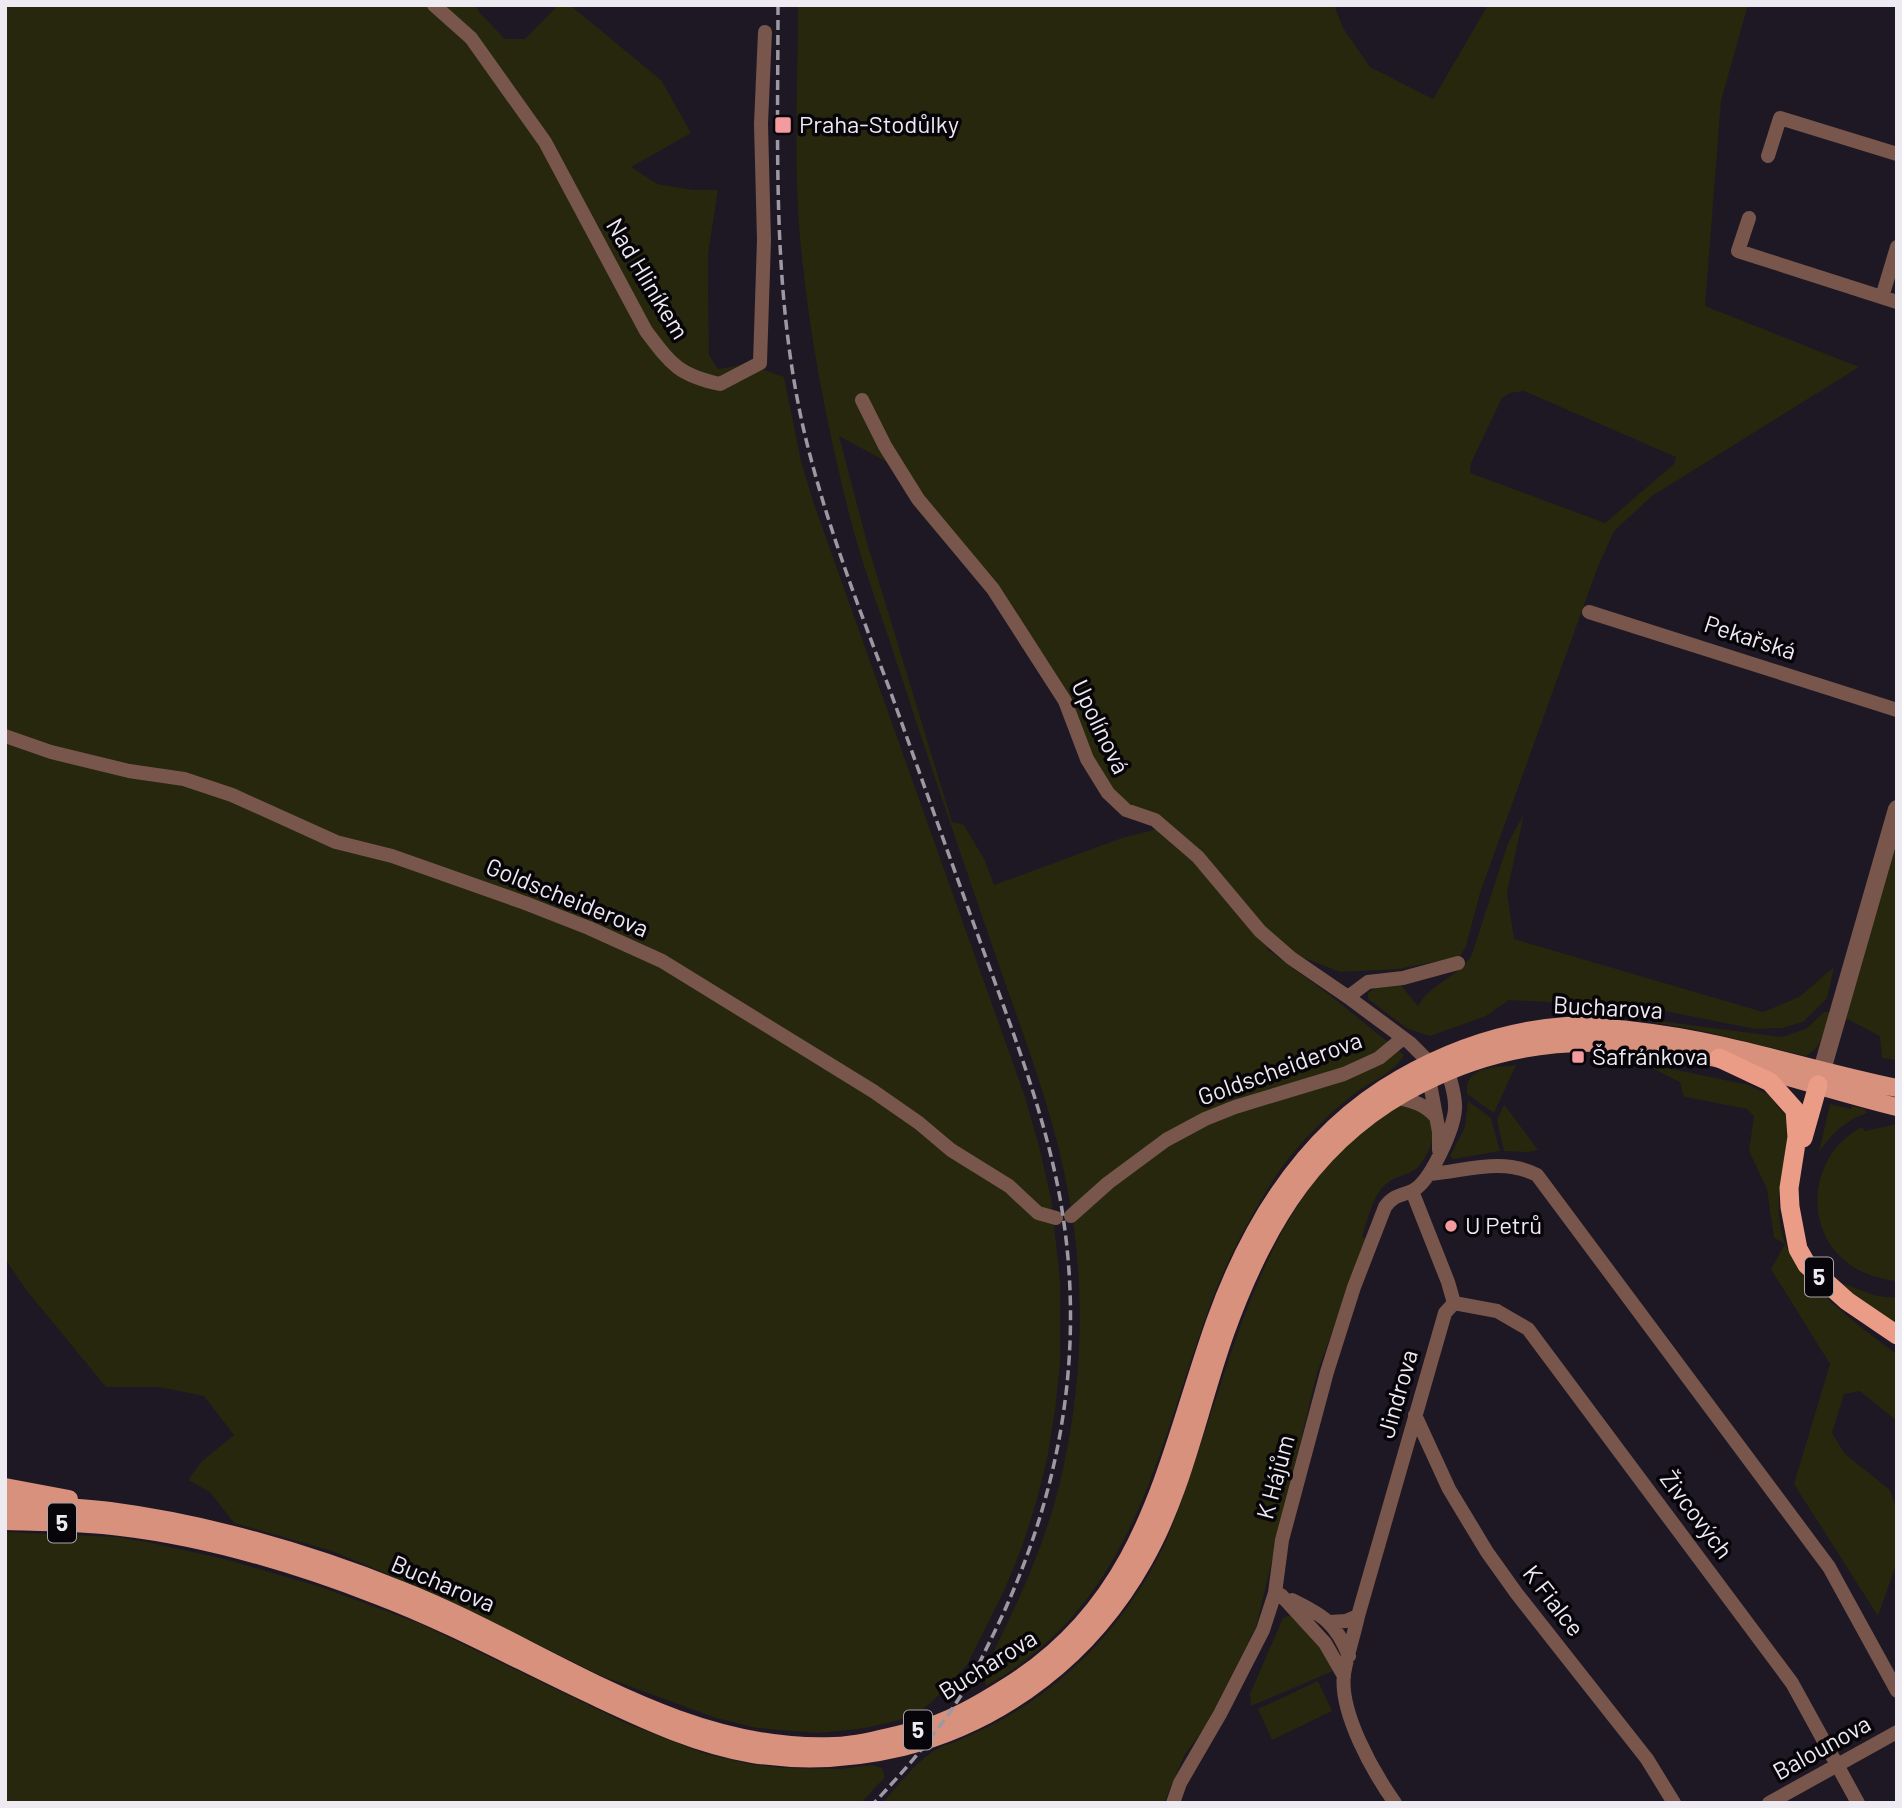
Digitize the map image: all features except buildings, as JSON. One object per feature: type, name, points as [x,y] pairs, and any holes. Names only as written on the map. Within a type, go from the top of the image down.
[{"type":"highway","name":"5","points":[[1719,1058],[1770,1082],[1795,1110],[1797,1137],[1789,1188],[1793,1228],[1798,1248],[1807,1265],[1847,1301],[1897,1335]]},
{"type":"highway","points":[[1789,1188],[1820,1077]]},
{"type":"main road","name":"Bucharova","points":[[5,1504],[103,1510],[184,1532],[312,1558],[402,1590],[639,1702],[714,1731],[779,1743],[843,1745],[920,1729],[947,1720],[982,1703],[1045,1661],[1093,1612],[1111,1588],[1128,1562],[1147,1522],[1173,1453],[1217,1317],[1244,1255],[1274,1200],[1311,1149],[1333,1127],[1382,1088],[1429,1062],[1472,1045],[1535,1029],[1578,1026],[1679,1036],[1732,1046],[1897,1107]]},
{"type":"main road","name":"Bucharova","points":[[229,1542],[425,1614],[632,1714],[709,1743],[752,1754],[796,1758],[839,1759],[898,1748],[950,1732],[1012,1701],[1046,1677],[1090,1636],[1127,1588],[1144,1560],[1164,1516],[1227,1328],[1271,1231],[1322,1157],[1360,1122],[1394,1097],[1448,1071],[1504,1052],[1566,1043],[1648,1045],[1820,1077],[1897,1088]]},
{"type":"main road","points":[[5,1487],[59,1496],[103,1510]]},
{"type":"main road","name":"Bucharova","points":[[5,1521],[184,1532]]},
{"type":"street","name":"Nad Hliníkem","points":[[434,5],[471,38],[545,142],[646,331],[681,372],[696,379],[720,384],[760,363],[764,240],[761,124],[765,32]]},
{"type":"street","points":[[1768,156],[1780,118],[1897,154]]},
{"type":"street","points":[[1749,218],[1738,251],[1897,302]]},
{"type":"street","points":[[1882,298],[1897,247]]},
{"type":"street","name":"Upolínová","points":[[862,400],[885,446],[918,499],[993,589],[1065,701],[1087,759],[1108,793],[1126,810],[1155,820],[1198,857],[1260,931],[1291,958],[1348,996],[1403,1038],[1429,1062],[1448,1071]]},
{"type":"street","name":"Pekařská","points":[[1589,612],[1897,710]]},
{"type":"street","name":"Goldscheiderova","points":[[5,736],[51,752],[129,771],[184,779],[232,795],[336,842],[392,856],[525,903],[662,961],[873,1091],[919,1123],[951,1150],[1009,1186],[1038,1213],[1064,1217],[1166,1140],[1205,1119],[1235,1107],[1344,1074],[1378,1058],[1403,1038]]},
{"type":"street","points":[[1820,1077],[1897,809]]},
{"type":"street","points":[[1348,996],[1368,982],[1404,978],[1458,963]]},
{"type":"street","points":[[1429,1062],[1428,1080],[1440,1132],[1438,1155]]},
{"type":"street","name":"K Hájům","points":[[1173,1803],[1180,1783],[1220,1714],[1263,1630],[1278,1594],[1282,1541],[1327,1372],[1354,1287],[1385,1207],[1391,1198],[1412,1191],[1429,1174],[1453,1125],[1455,1101],[1448,1071]]},
{"type":"street","points":[[1394,1097],[1426,1106],[1437,1119]]},
{"type":"street","points":[[1429,1174],[1498,1164],[1521,1167],[1537,1175],[1829,1567],[1897,1691]]},
{"type":"street","points":[[1412,1191],[1454,1303]]},
{"type":"street","name":"Jindrova","points":[[1395,1803],[1365,1753],[1354,1728],[1344,1676],[1358,1616],[1445,1313],[1454,1303]]},
{"type":"street","name":"Živcových","points":[[1454,1303],[1497,1311],[1528,1329],[1792,1683],[1858,1803]]},
{"type":"street","name":"K Fialce","points":[[1415,1415],[1449,1489],[1487,1552],[1647,1759],[1674,1803]]},
{"type":"street","points":[[1278,1594],[1322,1614],[1342,1638],[1349,1656]]},
{"type":"street","name":"Jindrova","points":[[1278,1594],[1325,1643],[1344,1676]]},
{"type":"street","points":[[1330,1622],[1346,1621],[1358,1616]]},
{"type":"street","name":"Balounova","points":[[1769,1803],[1897,1732]]},
{"type":"green space","points":[[5,5],[475,5],[505,39],[525,39],[558,5],[570,5],[661,80],[691,133],[631,167],[657,184],[693,190],[718,190],[708,254],[709,355],[718,369],[747,364],[784,377],[801,461],[814,504],[1024,1094],[1051,1198],[1060,1280],[1060,1363],[1047,1459],[1036,1503],[1004,1591],[967,1665],[932,1702],[912,1717],[866,1728],[818,1733],[757,1728],[716,1718],[599,1675],[442,1597],[332,1551],[234,1523],[210,1492],[188,1480],[202,1461],[234,1435],[204,1396],[159,1387],[106,1387],[27,1291],[5,1259]]},
{"type":"green space","points":[[798,5],[1334,5],[1343,28],[1370,67],[1433,99],[1488,5],[1748,5],[1721,101],[1705,306],[1859,367],[1652,496],[1614,531],[1597,569],[1480,893],[1466,946],[1460,957],[1398,969],[1340,972],[1304,958],[1276,942],[1267,949],[1404,1055],[1388,1072],[1354,1094],[1330,1114],[1277,1174],[1247,1224],[1221,1277],[1158,1458],[1137,1512],[1112,1562],[1079,1608],[1038,1650],[986,1686],[983,1673],[1041,1545],[1064,1464],[1078,1364],[1078,1263],[1063,1165],[1046,1102],[864,564],[836,460],[815,354],[801,248],[797,158]],"holes":[[[1524,391],[1676,457],[1674,464],[1605,523],[1470,473],[1471,463],[1502,398],[1510,393]],[[839,436],[887,462],[918,511],[990,594],[1056,695],[1125,815],[1158,827],[1157,829],[1122,838],[994,885],[985,861],[964,825],[952,822],[868,546]]]},
{"type":"green space","points":[[1524,814],[1507,892],[1514,939],[1763,1012],[1799,997],[1834,967],[1827,998],[1803,1022],[1782,1028],[1755,1029],[1650,1008],[1509,1000],[1486,1016],[1430,1036],[1408,1029],[1368,999],[1368,993],[1374,989],[1400,984],[1418,1006],[1429,992],[1465,964],[1471,957],[1508,843]]},
{"type":"green space","points":[[1897,840],[1897,1060],[1882,1058],[1880,1036],[1843,1017]]},
{"type":"green space","points":[[1824,1012],[1830,1012],[1822,1037],[1816,1048],[1806,1056],[1694,1029],[1651,1022],[1782,1037],[1806,1029]]},
{"type":"green space","points":[[1642,1063],[1749,1085],[1769,1095],[1784,1114],[1789,1111],[1791,1132],[1779,1202],[1786,1245],[1805,1275],[1834,1305],[1897,1354],[1897,1421],[1860,1391],[1844,1394],[1832,1433],[1845,1454],[1890,1490],[1897,1511],[1897,1562],[1878,1616],[1794,1484],[1830,1364],[1771,1269],[1785,1244],[1774,1238],[1767,1189],[1749,1151],[1754,1116],[1747,1109],[1686,1097],[1680,1082]]},
{"type":"green space","points":[[1516,1065],[1494,1113],[1467,1094],[1470,1078],[1476,1073],[1490,1068]]},
{"type":"green space","points":[[1468,1101],[1491,1118],[1500,1151],[1453,1159],[1450,1156],[1465,1127]]},
{"type":"green space","points":[[1830,1104],[1865,1109],[1867,1113],[1839,1129],[1819,1152]]},
{"type":"green space","points":[[1401,1105],[1420,1110],[1429,1116],[1434,1130],[1433,1139],[1417,1168],[1388,1183],[1373,1203],[1362,1236],[1366,1239],[1317,1373],[1256,1627],[1206,1725],[1184,1756],[1164,1803],[883,1803],[908,1773],[930,1754],[1003,1719],[1059,1681],[1095,1646],[1127,1607],[1154,1565],[1171,1530],[1245,1315],[1290,1217],[1320,1174],[1357,1136]]},
{"type":"green space","points":[[1504,1105],[1538,1150],[1504,1151],[1497,1120]]},
{"type":"green space","points":[[1897,1124],[1897,1281],[1894,1281],[1859,1270],[1833,1248],[1823,1231],[1818,1211],[1818,1192],[1822,1172],[1831,1154],[1845,1139],[1862,1127],[1865,1131]]},
{"type":"green space","points":[[1844,1284],[1877,1296],[1897,1298],[1897,1325],[1841,1288]]},
{"type":"green space","points":[[5,1532],[117,1537],[225,1559],[321,1587],[421,1624],[628,1724],[706,1754],[784,1768],[840,1769],[872,1765],[882,1768],[885,1777],[861,1803],[5,1803]]},
{"type":"green space","points":[[1295,1614],[1325,1649],[1333,1671],[1251,1706],[1250,1694],[1283,1618]]},
{"type":"green space","points":[[1318,1681],[1332,1711],[1272,1740],[1258,1709]]},
{"type":"railway","points":[[778,5],[778,176],[783,290],[798,403],[811,459],[848,577],[1026,1070],[1053,1166],[1068,1254],[1069,1366],[1062,1421],[1036,1528],[1017,1581],[968,1684],[929,1740],[874,1803]]},
{"type":"place","name":"Praha-Stodůlky","points":[[783,125]]},
{"type":"place","name":"Šafránkova","points":[[1578,1057]]},
{"type":"place","name":"U Petrů","points":[[1451,1226]]}]
